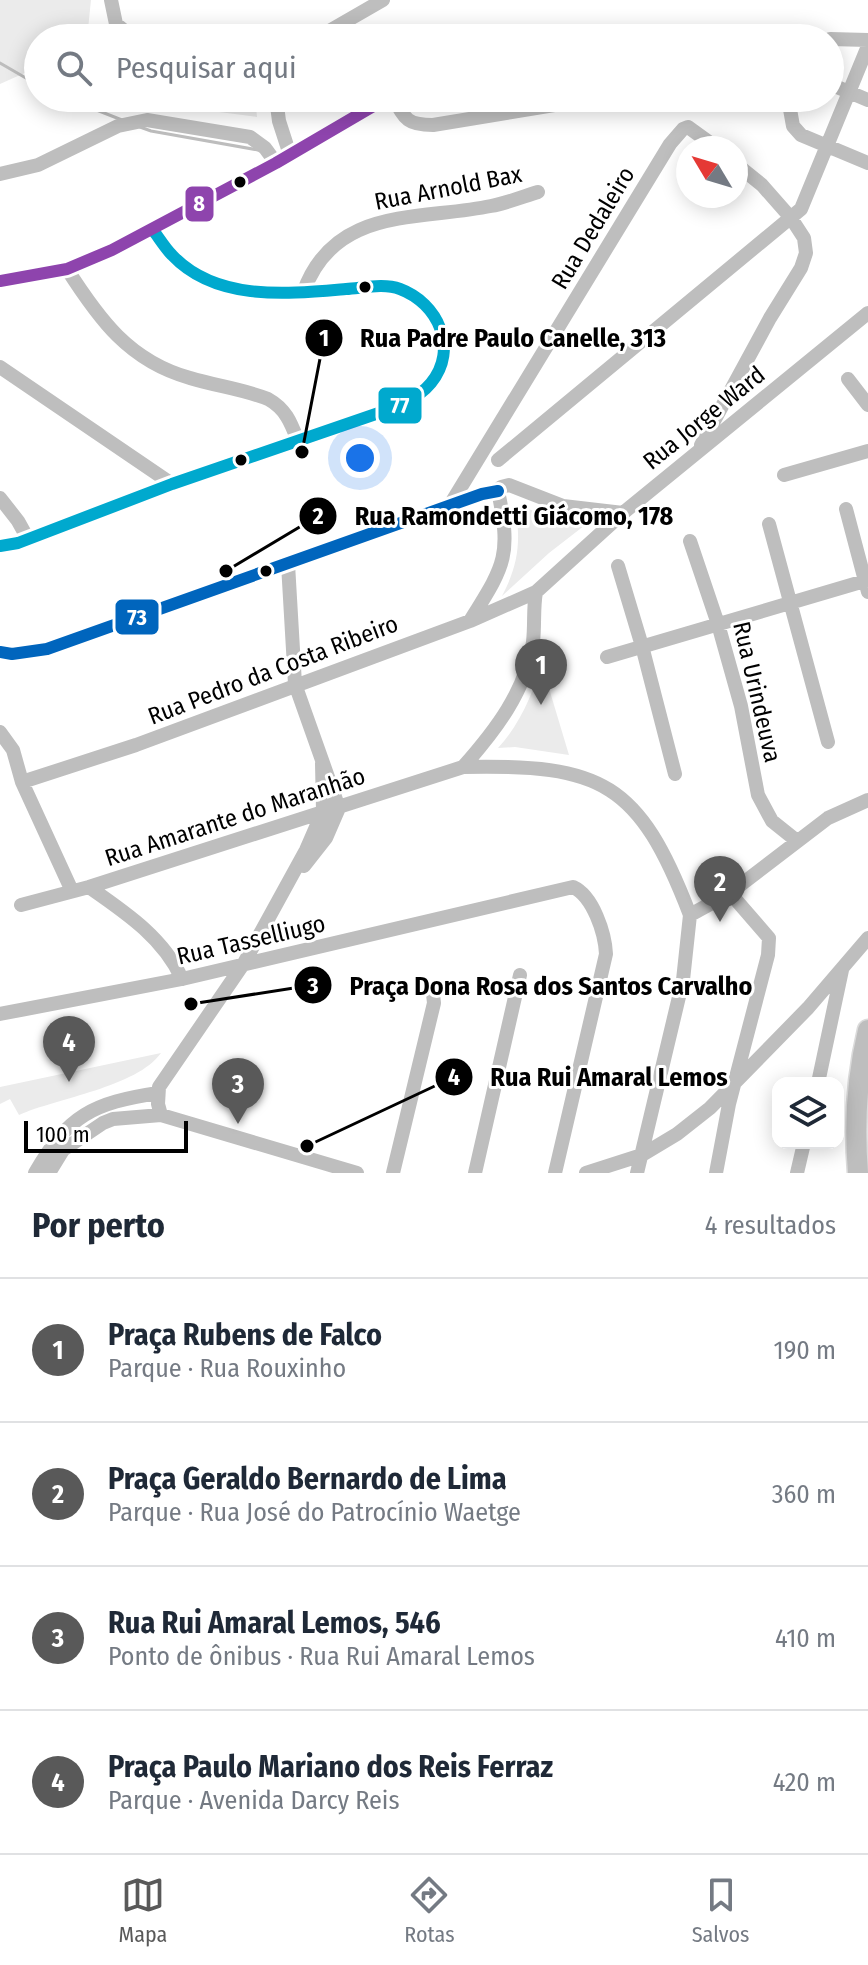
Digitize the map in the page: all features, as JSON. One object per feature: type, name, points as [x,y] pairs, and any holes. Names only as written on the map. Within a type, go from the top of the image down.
[{"type":"highway","points":[[858,1173],[856,1149],[860,1064],[868,1030]]},
{"type":"street","points":[[111,0],[116,24]]},
{"type":"street","points":[[341,24],[383,0]]},
{"type":"street","points":[[844,41],[868,40]]},
{"type":"street","points":[[844,104],[868,46]]},
{"type":"street","points":[[844,90],[868,100]]},
{"type":"street","points":[[278,112],[290,155]]},
{"type":"street","points":[[0,281],[67,269],[153,230],[363,112]]},
{"type":"street","points":[[401,112],[417,125],[512,112]]},
{"type":"street","points":[[790,112],[793,126],[801,135],[868,163]]},
{"type":"street","points":[[498,460],[791,218],[805,203],[841,112]]},
{"type":"street","points":[[0,174],[38,165],[118,126],[147,120],[250,137],[265,148],[276,163]]},
{"type":"street","name":"Rua Dedaleiro","points":[[677,136],[683,129],[692,128],[702,136]]},
{"type":"street","name":"Rua Dedaleiro","points":[[450,505],[676,137]]},
{"type":"street","points":[[697,452],[756,342],[801,268],[806,253],[804,238],[791,218],[748,174]]},
{"type":"street","name":"Rua Arnold Bax","points":[[303,293],[311,270],[319,260],[359,229],[376,222],[490,207],[538,192]]},
{"type":"street","points":[[0,546],[28,539],[172,484],[402,405],[419,395],[433,381],[440,368],[444,353],[440,323],[431,309],[398,288],[303,293],[242,291],[213,283],[191,271],[172,255],[153,230]]},
{"type":"street","points":[[67,269],[96,315],[123,342],[155,364],[187,377],[268,399],[279,405],[288,416],[298,441]]},
{"type":"street","name":"Rua Jorge Ward","points":[[536,592],[623,513],[868,313]]},
{"type":"street","points":[[0,367],[172,484]]},
{"type":"street","points":[[848,379],[868,405]]},
{"type":"street","points":[[470,621],[497,576],[504,555],[502,488],[494,434]]},
{"type":"street","points":[[784,475],[868,451]]},
{"type":"street","points":[[0,652],[12,654],[47,649],[502,488],[563,506],[623,513]]},
{"type":"street","points":[[0,498],[28,539]]},
{"type":"street","points":[[607,657],[791,601],[867,584],[846,509]]},
{"type":"street","points":[[769,524],[828,742]]},
{"type":"street","name":"Rua Urindeuva","points":[[690,541],[718,624],[748,737],[758,795],[772,821],[797,841]]},
{"type":"street","points":[[161,1115],[158,1093],[244,963],[331,810],[322,763],[295,684],[288,564]]},
{"type":"street","points":[[618,566],[675,774]]},
{"type":"street","points":[[463,767],[490,736],[516,695],[533,640],[536,592]]},
{"type":"street","name":"Rua Pedro da Costa Ribeiro","points":[[22,782],[136,745],[470,621],[536,592]]},
{"type":"street","points":[[0,732],[13,750],[22,782],[72,891]]},
{"type":"street","name":"Rua Amarante do Maranhão","points":[[21,905],[89,887],[463,767],[514,766],[558,771],[599,782],[616,791],[631,805],[654,837],[675,875],[690,915]]},
{"type":"street","points":[[637,1173],[683,980],[690,915],[730,893],[828,818],[868,800]]},
{"type":"street","points":[[89,887],[156,939],[173,958],[182,979]]},
{"type":"street","name":"Rua Tasselliugo","points":[[0,1014],[182,979],[570,887],[578,888],[595,915],[605,945],[598,992],[555,1173]]},
{"type":"street","points":[[716,1173],[768,955],[769,938],[730,893]]},
{"type":"street","points":[[586,1173],[642,1155],[677,1134],[710,1108],[842,970],[868,938]]},
{"type":"street","points":[[819,1077],[842,970]]},
{"type":"street","points":[[475,1173],[520,975]]},
{"type":"street","points":[[393,1173],[431,1018],[433,994]]},
{"type":"street","points":[[35,1173],[50,1147],[72,1122],[110,1102],[158,1093]]},
{"type":"street","points":[[110,1102],[113,1119]]},
{"type":"street","points":[[49,1173],[63,1150],[113,1119],[161,1115],[357,1173]]},
{"type":"street","points":[[797,1173],[803,1149]]},
{"type":"shaded area","points":[[0,0],[91,0],[89,24],[24,24],[24,73],[0,84]]},
{"type":"shaded area","points":[[219,112],[256,112],[257,117]]},
{"type":"shaded area","points":[[515,505],[557,518],[589,522],[502,596],[517,552]]},
{"type":"shaded area","points":[[543,659],[545,664],[542,665],[569,755],[515,747],[498,748],[526,706]]},
{"type":"shaded area","points":[[161,1053],[150,1065],[116,1083],[19,1115],[10,1099],[0,1104],[0,1087]]},
{"type":"waterway","points":[[0,63],[24,77]]},
{"type":"waterway","points":[[102,112],[122,120]]},
{"type":"waterway","points":[[140,127],[258,150]]},
{"type":"transit line","name":"8","points":[[0,281],[67,269],[112,250],[276,163],[363,112]]},
{"type":"transit line","name":"77","points":[[0,546],[18,543],[172,484],[402,405],[425,390],[439,370],[444,342],[440,328],[425,305],[400,289],[380,286],[277,293],[231,288],[190,270],[169,252],[153,230]]},
{"type":"transit line","name":"73","points":[[0,652],[12,654],[47,649],[482,494],[498,491]]},
{"type":"place","name":"Rua Padre Paulo Canelle, 313","points":[[302,452]]},
{"type":"place","name":"Rua Ramondetti Giácomo, 178","points":[[226,571]]},
{"type":"place","name":"Praça Rubens de Falco","points":[[541,705]]},
{"type":"place","name":"Praça Geraldo Bernardo de Lima","points":[[720,922]]},
{"type":"place","name":"Praça Dona Rosa dos Santos Carvalho","points":[[191,1004]]},
{"type":"place","name":"Praça Paulo Mariano dos Reis Ferraz","points":[[69,1082]]},
{"type":"place","name":"Rua Rui Amaral Lemos, 546","points":[[238,1124]]},
{"type":"place","name":"Rua Rui Amaral Lemos","points":[[307,1146]]}]
